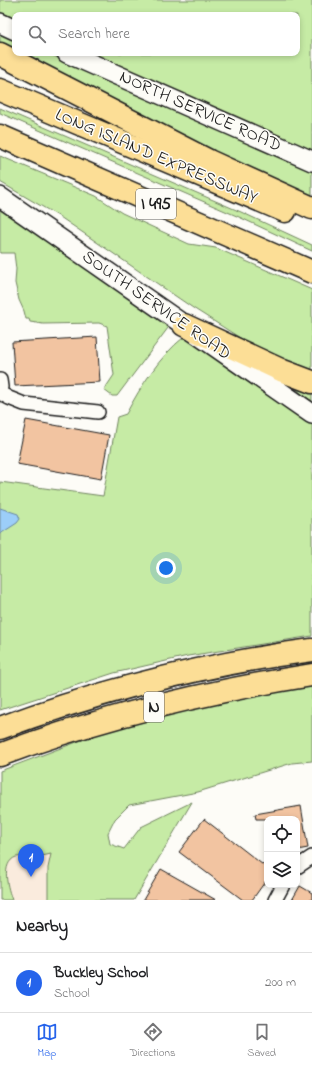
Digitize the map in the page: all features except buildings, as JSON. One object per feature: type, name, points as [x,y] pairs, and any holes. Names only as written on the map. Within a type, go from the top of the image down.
[{"type":"highway","points":[[0,54],[209,161],[312,208]]},
{"type":"highway","name":"LONG ISLAND EXPRESSWAY","points":[[0,90],[312,223]]},
{"type":"highway","name":"I 495","points":[[0,136],[312,272]]},
{"type":"highway","points":[[184,325],[283,371],[312,382]]},
{"type":"highway","name":"N","points":[[0,728],[62,706],[141,684],[222,666],[312,650]]},
{"type":"highway","name":"N","points":[[0,755],[80,727],[157,706],[238,688],[312,675]]},
{"type":"main road","points":[[0,23],[12,29]]},
{"type":"main road","name":"NORTH SERVICE ROAD","points":[[74,56],[312,161]]},
{"type":"main road","name":"SOUTH SERVICE ROAD","points":[[0,197],[312,414]]},
{"type":"street","points":[[0,380],[0,392],[9,398],[24,404],[98,412]]},
{"type":"street","points":[[300,865],[312,857]]},
{"type":"street","points":[[275,900],[281,888]]},
{"type":"shaded area","points":[[53,834],[96,900],[0,900],[0,843]]},
{"type":"green space","points":[[0,0],[312,0],[312,161],[74,56],[300,56],[300,12],[12,12],[12,29],[0,23]]},
{"type":"green space","points":[[0,32],[12,38],[12,50],[0,44]]},
{"type":"green space","points":[[22,56],[54,56],[312,166],[312,199],[289,189]]},
{"type":"green space","points":[[0,108],[241,212],[312,245],[312,251],[239,217],[0,113]]},
{"type":"green space","points":[[0,156],[96,196],[122,213],[189,244],[216,248],[312,290],[312,372],[267,355],[193,308],[60,217],[0,182]]},
{"type":"green space","points":[[0,208],[171,324],[117,396],[112,396],[104,390],[114,375],[107,326],[99,323],[43,324],[30,322],[29,319],[26,319],[15,283],[16,269],[14,253],[0,253]]},
{"type":"green space","points":[[184,337],[190,338],[312,421],[312,636],[188,656],[114,673],[0,710],[0,482],[103,496],[117,417],[126,414],[151,372],[166,354]]},
{"type":"green space","points":[[282,376],[312,387],[312,401],[303,395]]},
{"type":"green space","points":[[312,683],[312,761],[292,763],[198,792],[129,805],[115,819],[108,833],[110,844],[124,849],[141,827],[192,802],[134,900],[48,900],[48,868],[51,854],[34,857],[16,857],[11,860],[8,865],[6,877],[12,900],[0,900],[0,771],[114,728],[205,703]]},
{"type":"water","points":[[0,508],[18,514],[20,519],[17,523],[0,534]]},
{"type":"place","name":"Buckley School","points":[[31,877]]}]
